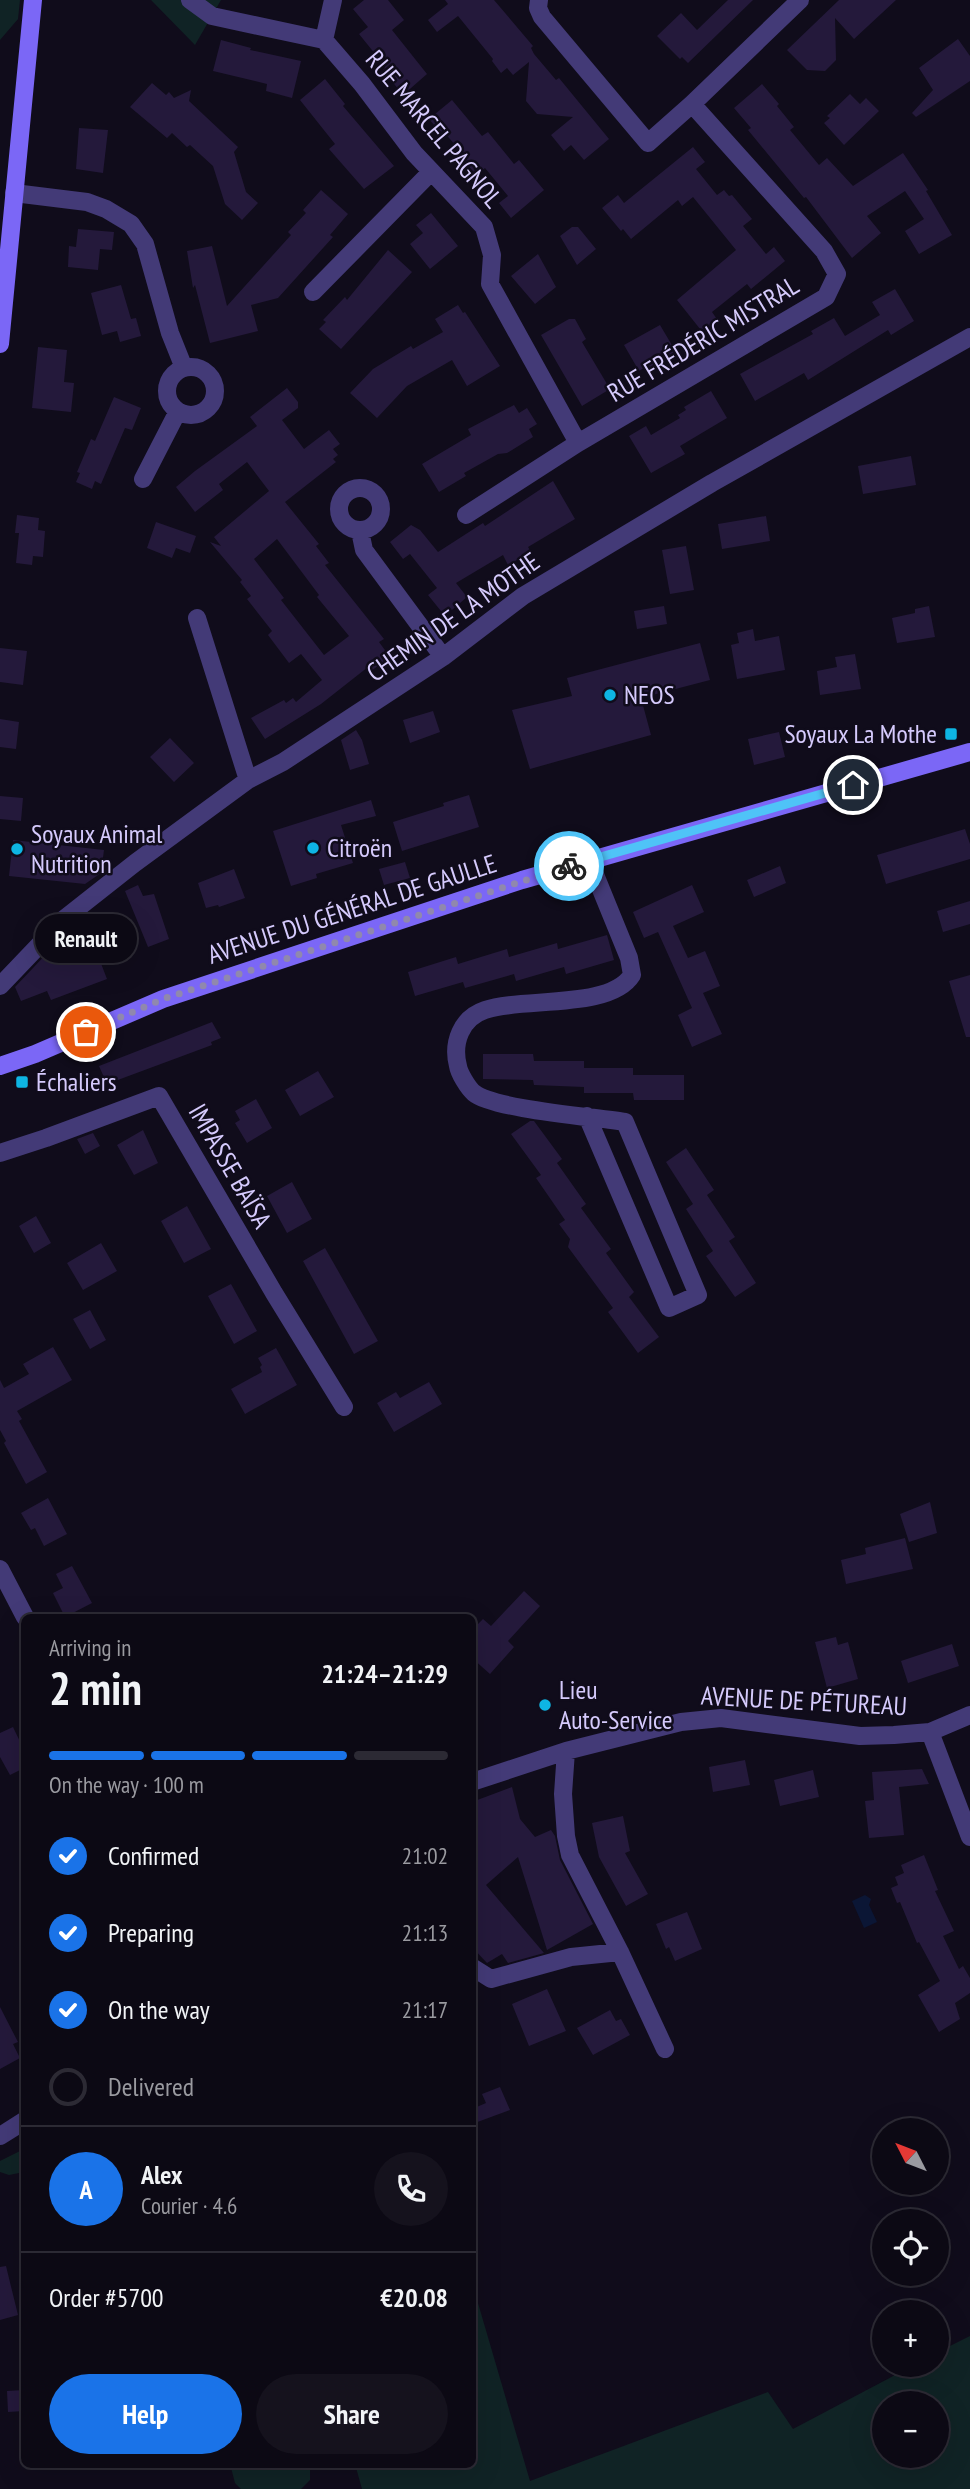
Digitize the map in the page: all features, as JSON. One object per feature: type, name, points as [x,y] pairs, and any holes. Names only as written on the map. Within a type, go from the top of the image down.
[{"type":"main road","points":[[0,344],[3,287],[33,0]]},
{"type":"main road","name":"AVENUE DU GÉNÉRAL DE GAULLE","points":[[0,1066],[35,1054],[163,999],[316,947],[589,860],[970,752]]},
{"type":"street","points":[[190,0],[212,16],[324,40],[333,0]]},
{"type":"street","points":[[539,0],[538,8],[542,17],[648,142],[692,104],[800,0]]},
{"type":"street","name":"RUE MARCEL PAGNOL","points":[[324,40],[431,172],[471,210],[484,227],[492,255],[490,284],[578,443]]},
{"type":"street","name":"RUE FRÉDÉRIC MISTRAL","points":[[466,515],[578,443],[827,297],[837,274],[824,251],[692,104]]},
{"type":"street","points":[[313,292],[431,172]]},
{"type":"street","points":[[15,192],[88,202],[131,224],[145,244],[170,333],[184,368]]},
{"type":"street","name":"CHEMIN DE LA MOTHE","points":[[0,986],[64,919],[135,863],[248,780],[282,762],[443,657],[523,596],[712,483],[970,337]]},
{"type":"street","points":[[184,368],[200,369],[215,386],[212,402],[193,415],[178,411],[169,399],[168,384],[177,372],[184,368]]},
{"type":"street","points":[[143,479],[178,411]]},
{"type":"street","points":[[360,530],[364,550],[443,657]]},
{"type":"street","points":[[197,618],[248,780]]},
{"type":"street","points":[[587,1116],[669,1308],[698,1295],[625,1122],[587,1116],[493,1102],[474,1093],[458,1068],[456,1045],[463,1025],[484,1010],[599,996],[625,986],[632,975],[629,958],[589,860]]},
{"type":"street","name":"IMPASSE BAÏSA","points":[[0,1153],[46,1139],[159,1096],[344,1407]]},
{"type":"street","points":[[0,1569],[23,1614]]},
{"type":"street","name":"AVENUE DE PÉTUREAU","points":[[476,1781],[566,1751],[650,1728],[721,1718],[860,1736],[930,1732],[970,1715]]},
{"type":"street","points":[[930,1732],[970,1837]]},
{"type":"street","points":[[566,1751],[563,1794],[570,1855],[620,1952],[664,2049]]},
{"type":"street","points":[[476,1970],[491,1979],[571,1957],[620,1952]]},
{"type":"street","points":[[0,2136],[21,2124]]},
{"type":"green space","points":[[0,0],[20,0],[18,19],[0,40]]},
{"type":"green space","points":[[151,0],[221,0],[195,45]]},
{"type":"green space","points":[[21,2150],[21,2173],[9,2175],[0,2172],[0,2161]]},
{"type":"green space","points":[[476,2296],[530,2481],[768,2392],[793,2429],[891,2377],[949,2377],[949,2346],[970,2336],[970,2489],[362,2489],[356,2468],[476,2468]]},
{"type":"green space","points":[[231,2468],[310,2468],[310,2480],[301,2489],[241,2489],[235,2483]]},
{"type":"water","points":[[865,1895],[871,1899],[869,1905],[877,1922],[864,1928],[852,1901]]},
{"type":"building","points":[[364,0],[388,0],[404,20],[392,30],[427,74],[403,95],[359,34],[368,27],[353,9]]},
{"type":"building","points":[[445,0],[494,0],[533,46],[531,48],[534,54],[556,80],[559,78],[609,139],[584,160],[571,145],[564,151],[551,135],[573,117],[537,114],[526,101],[529,62],[513,75],[507,68],[501,73],[458,16],[437,32],[428,20],[448,4]]},
{"type":"building","points":[[728,0],[753,0],[688,63],[682,57],[680,59],[657,36],[681,13],[697,30]]},
{"type":"building","points":[[839,0],[896,0],[854,39],[835,18],[836,60],[825,71],[807,70],[787,50]]},
{"type":"building","points":[[958,39],[970,56],[970,81],[916,117],[912,113],[933,90],[919,68]]},
{"type":"building","points":[[221,40],[251,48],[250,50],[301,61],[292,98],[266,91],[267,84],[213,71]]},
{"type":"building","points":[[325,79],[345,104],[343,106],[394,166],[364,189],[329,149],[335,144],[300,100]]},
{"type":"building","points":[[152,83],[166,95],[169,92],[174,98],[191,90],[189,101],[238,147],[234,152],[246,192],[258,203],[242,220],[225,204],[213,166],[172,133],[167,138],[130,107]]},
{"type":"building","points":[[762,84],[794,127],[790,130],[819,165],[827,158],[853,186],[903,153],[928,190],[926,191],[952,235],[919,254],[905,231],[924,219],[905,191],[867,216],[881,233],[852,258],[806,197],[804,198],[748,130],[751,128],[734,108]]},
{"type":"building","points":[[850,94],[860,104],[866,98],[879,111],[844,145],[824,123],[830,118],[827,116]]},
{"type":"building","points":[[452,100],[482,136],[488,132],[514,164],[519,160],[544,190],[511,218],[499,203],[508,196],[485,168],[476,175],[459,155],[462,153],[429,119]]},
{"type":"building","points":[[79,128],[108,130],[103,173],[76,169]]},
{"type":"building","points":[[693,147],[705,162],[696,169],[717,195],[724,190],[729,196],[732,195],[752,219],[743,226],[766,254],[774,247],[785,261],[751,289],[747,284],[712,312],[719,322],[704,334],[677,300],[736,250],[693,197],[682,206],[678,200],[631,239],[602,208],[618,195],[624,203]]},
{"type":"building","points":[[321,190],[348,214],[330,235],[333,237],[278,298],[251,305],[258,331],[210,343],[195,285],[193,288],[187,251],[212,246],[227,306],[291,235],[288,232],[306,213],[303,210]]},
{"type":"building","points":[[431,213],[458,246],[430,269],[410,244],[423,233],[416,225]]},
{"type":"building","points":[[572,227],[578,227],[596,249],[577,265],[560,236]]},
{"type":"building","points":[[78,229],[114,232],[112,250],[100,249],[98,270],[68,267],[69,246],[76,247]]},
{"type":"building","points":[[388,250],[412,272],[341,349],[319,329],[326,322],[323,320],[345,297],[347,300]]},
{"type":"building","points":[[538,254],[556,287],[535,304],[511,276]]},
{"type":"building","points":[[121,285],[131,319],[136,318],[141,336],[120,342],[117,331],[102,335],[91,293]]},
{"type":"building","points":[[895,289],[914,321],[891,335],[888,330],[808,380],[804,373],[755,401],[740,374],[813,334],[811,331],[834,318],[845,336],[880,315],[872,302]]},
{"type":"building","points":[[458,305],[500,366],[467,386],[452,360],[407,386],[377,418],[350,393],[373,369],[411,346],[413,349],[443,332],[435,319]]},
{"type":"building","points":[[569,319],[575,319],[586,339],[582,342],[610,389],[582,406],[541,335]]},
{"type":"building","points":[[660,325],[676,352],[648,369],[647,366],[639,371],[624,345]]},
{"type":"building","points":[[38,347],[67,350],[64,382],[74,383],[71,412],[32,408]]},
{"type":"building","points":[[287,388],[298,402],[298,408],[282,420],[304,449],[329,430],[340,444],[333,449],[338,455],[333,459],[336,462],[285,502],[319,544],[316,546],[329,563],[325,565],[384,639],[379,642],[390,657],[371,671],[368,667],[321,704],[265,739],[251,718],[284,700],[286,703],[293,698],[296,702],[322,680],[301,654],[289,663],[268,635],[272,631],[247,599],[251,596],[240,582],[242,580],[210,542],[221,546],[214,537],[269,491],[247,462],[219,484],[223,490],[195,512],[176,487],[257,426],[250,417]],"holes":[[[277,539],[319,595],[317,597],[349,636],[324,655],[281,600],[284,598],[254,559]]]},
{"type":"building","points":[[711,391],[727,418],[680,446],[685,454],[651,473],[629,436],[646,426],[651,435],[680,418],[678,415],[686,410],[684,407]]},
{"type":"building","points":[[114,397],[141,408],[132,430],[125,428],[101,484],[95,481],[92,489],[76,482],[80,473],[77,472],[91,439],[95,441]]},
{"type":"building","points":[[514,405],[519,413],[527,408],[537,424],[529,429],[533,437],[507,453],[498,454],[464,473],[466,476],[439,492],[422,464],[471,435],[468,429]]},
{"type":"building","points":[[911,456],[916,485],[863,494],[858,466]]},
{"type":"building","points":[[553,481],[575,519],[528,547],[531,552],[508,565],[503,555],[456,583],[467,597],[445,616],[428,595],[437,588],[410,554],[403,559],[390,542],[411,525],[420,530],[438,552],[483,523],[485,526]]},
{"type":"building","points":[[17,515],[39,518],[38,530],[45,531],[43,557],[33,556],[32,565],[16,563],[19,533],[15,533]]},
{"type":"building","points":[[766,516],[770,541],[722,549],[718,524]]},
{"type":"building","points":[[156,522],[196,536],[190,553],[176,548],[172,558],[147,548]]},
{"type":"building","points":[[686,546],[694,590],[670,594],[662,550]]},
{"type":"building","points":[[664,606],[667,624],[637,629],[634,611]]},
{"type":"building","points":[[929,606],[935,637],[897,643],[892,618],[915,613],[915,609]]},
{"type":"building","points":[[753,629],[755,641],[779,636],[785,670],[737,679],[731,645],[739,643],[737,633]]},
{"type":"building","points":[[700,643],[710,680],[641,698],[651,735],[530,769],[512,710],[572,696],[567,678]]},
{"type":"building","points":[[0,648],[27,651],[23,685],[0,682]]},
{"type":"building","points":[[855,654],[861,689],[820,695],[817,671],[837,667],[835,657]]},
{"type":"building","points":[[433,711],[440,732],[410,743],[403,720]]},
{"type":"building","points":[[0,719],[19,722],[16,749],[0,747]]},
{"type":"building","points":[[356,730],[369,764],[350,770],[341,740]]},
{"type":"building","points":[[779,732],[785,757],[754,765],[748,739]]},
{"type":"building","points":[[170,738],[194,763],[174,782],[150,757]]},
{"type":"building","points":[[469,795],[479,827],[402,851],[393,822]]},
{"type":"building","points":[[0,796],[23,798],[21,821],[0,819]]},
{"type":"building","points":[[371,800],[376,816],[341,825],[353,863],[316,874],[317,878],[291,886],[273,831]]},
{"type":"building","points":[[965,829],[970,844],[970,859],[886,884],[877,855]]},
{"type":"building","points":[[13,840],[104,850],[101,873],[85,884],[9,876]]},
{"type":"building","points":[[405,862],[410,878],[384,885],[379,869]]},
{"type":"building","points":[[780,866],[786,883],[754,897],[747,880]]},
{"type":"building","points":[[234,869],[245,898],[219,907],[206,908],[198,883]]},
{"type":"building","points":[[138,885],[143,896],[154,894],[169,939],[148,947],[125,891]]},
{"type":"building","points":[[692,885],[704,912],[673,926],[688,958],[705,951],[720,986],[703,993],[722,1034],[692,1047],[678,1015],[692,1008],[658,932],[644,938],[633,912]]},
{"type":"building","points":[[970,901],[970,924],[943,932],[937,911]]},
{"type":"building","points":[[85,922],[107,979],[51,1000],[47,991],[21,1001],[15,987],[51,949]]},
{"type":"building","points":[[607,935],[614,960],[566,974],[564,967],[516,981],[514,974],[465,988],[463,982],[415,996],[408,972],[456,957],[458,964],[507,949],[509,957],[557,943],[558,949]]},
{"type":"building","points":[[970,975],[970,1037],[966,1037],[949,981]]},
{"type":"building","points":[[212,1022],[221,1038],[211,1042],[212,1045],[107,1084],[99,1066]]},
{"type":"building","points":[[483,1054],[533,1054],[534,1061],[584,1061],[584,1068],[633,1068],[633,1075],[684,1075],[684,1100],[634,1100],[633,1093],[584,1093],[584,1087],[534,1085],[533,1080],[483,1079]]},
{"type":"building","points":[[318,1071],[334,1097],[300,1116],[285,1090]]},
{"type":"building","points":[[256,1099],[272,1128],[247,1143],[235,1123],[240,1120],[235,1111]]},
{"type":"building","points":[[534,1121],[562,1159],[557,1163],[586,1204],[581,1208],[611,1249],[606,1253],[634,1292],[629,1297],[659,1337],[638,1353],[608,1312],[613,1308],[568,1247],[570,1239],[559,1224],[565,1220],[536,1178],[541,1175],[511,1134]]},
{"type":"building","points":[[143,1130],[158,1163],[134,1175],[117,1145]]},
{"type":"building","points":[[93,1133],[100,1146],[85,1154],[77,1139]]},
{"type":"building","points":[[686,1148],[714,1190],[707,1195],[735,1237],[729,1241],[756,1283],[735,1297],[706,1256],[713,1251],[686,1209],[693,1204],[666,1162]]},
{"type":"building","points":[[292,1182],[312,1219],[287,1233],[267,1196]]},
{"type":"building","points":[[187,1206],[211,1249],[184,1263],[161,1221]]},
{"type":"building","points":[[36,1216],[51,1243],[34,1253],[19,1226]]},
{"type":"building","points":[[101,1243],[117,1271],[83,1290],[67,1263]]},
{"type":"building","points":[[325,1248],[378,1341],[354,1354],[303,1261]]},
{"type":"building","points":[[231,1284],[257,1331],[234,1344],[208,1296]]},
{"type":"building","points":[[90,1310],[106,1340],[90,1349],[73,1319]]},
{"type":"building","points":[[53,1347],[72,1380],[17,1411],[22,1419],[19,1421],[47,1472],[26,1484],[0,1430],[0,1380],[4,1388],[29,1374],[23,1364]]},
{"type":"building","points":[[276,1348],[297,1385],[245,1414],[231,1389],[262,1372],[258,1358]]},
{"type":"building","points":[[429,1382],[442,1404],[394,1432],[377,1403],[396,1392],[400,1398]]},
{"type":"building","points":[[48,1498],[67,1534],[44,1546],[35,1528],[31,1530],[21,1513]]},
{"type":"building","points":[[930,1502],[937,1533],[909,1542],[900,1514]]},
{"type":"building","points":[[905,1538],[913,1569],[846,1584],[841,1560],[866,1554],[865,1548]]},
{"type":"building","points":[[72,1566],[92,1603],[71,1614],[64,1614],[53,1593],[63,1588],[56,1574]]},
{"type":"building","points":[[524,1591],[540,1606],[508,1641],[514,1647],[490,1674],[476,1662],[476,1626],[483,1619],[491,1626]]},
{"type":"building","points":[[836,1637],[838,1645],[848,1642],[858,1679],[827,1688],[815,1642]]},
{"type":"building","points":[[952,1644],[959,1666],[908,1683],[901,1661]]},
{"type":"building","points":[[13,1727],[21,1744],[21,1770],[10,1775],[0,1757],[0,1733]]},
{"type":"building","points":[[745,1760],[750,1785],[713,1792],[709,1767]]},
{"type":"building","points":[[922,1769],[929,1784],[899,1787],[904,1835],[869,1838],[865,1801],[874,1800],[872,1772]]},
{"type":"building","points":[[813,1770],[819,1797],[780,1806],[774,1780]]},
{"type":"building","points":[[512,1787],[520,1819],[535,1837],[551,1830],[555,1836],[560,1860],[593,1924],[547,1950],[518,1857],[486,1885],[544,1953],[508,1963],[502,1954],[487,1963],[476,1951],[476,1800]]},
{"type":"building","points":[[623,1816],[630,1851],[625,1853],[648,1894],[626,1906],[599,1857],[592,1823]]},
{"type":"building","points":[[924,1855],[938,1890],[935,1891],[954,1931],[943,1936],[959,1969],[963,1966],[970,1978],[970,1993],[955,2003],[960,2019],[939,2032],[918,1995],[940,1981],[919,1942],[917,1943],[900,1902],[897,1903],[891,1888],[898,1885],[895,1877],[904,1873],[901,1865]]},
{"type":"building","points":[[687,1912],[702,1949],[675,1961],[669,1947],[666,1949],[656,1924]]},
{"type":"building","points":[[547,1989],[566,2031],[529,2046],[512,2004]]},
{"type":"building","points":[[0,2007],[18,2042],[13,2044],[20,2058],[0,2069]]},
{"type":"building","points":[[610,2010],[616,2021],[621,2019],[630,2035],[593,2055],[577,2028]]},
{"type":"building","points":[[500,2087],[510,2110],[476,2123],[476,2107],[486,2103],[482,2094]]},
{"type":"building","points":[[6,2266],[18,2315],[0,2320],[0,2267]]},
{"type":"building","points":[[21,2390],[21,2411],[8,2412],[7,2391]]},
{"type":"way so far","points":[[86,1032],[163,999],[569,866]]},
{"type":"place","name":"NEOS","points":[[610,695]]},
{"type":"place","name":"Soyaux La Mothe","points":[[951,734]]},
{"type":"place","name":"Citroën","points":[[313,848]]},
{"type":"place","name":"Soyaux Animal Nutrition","points":[[17,849]]},
{"type":"place","name":"Renault","points":[[86,1032]]},
{"type":"place","name":"Échaliers","points":[[22,1082]]},
{"type":"place","name":"Lieu Auto-Service","points":[[545,1705]]},
{"type":"route","points":[[569,866],[853,785]]}]
